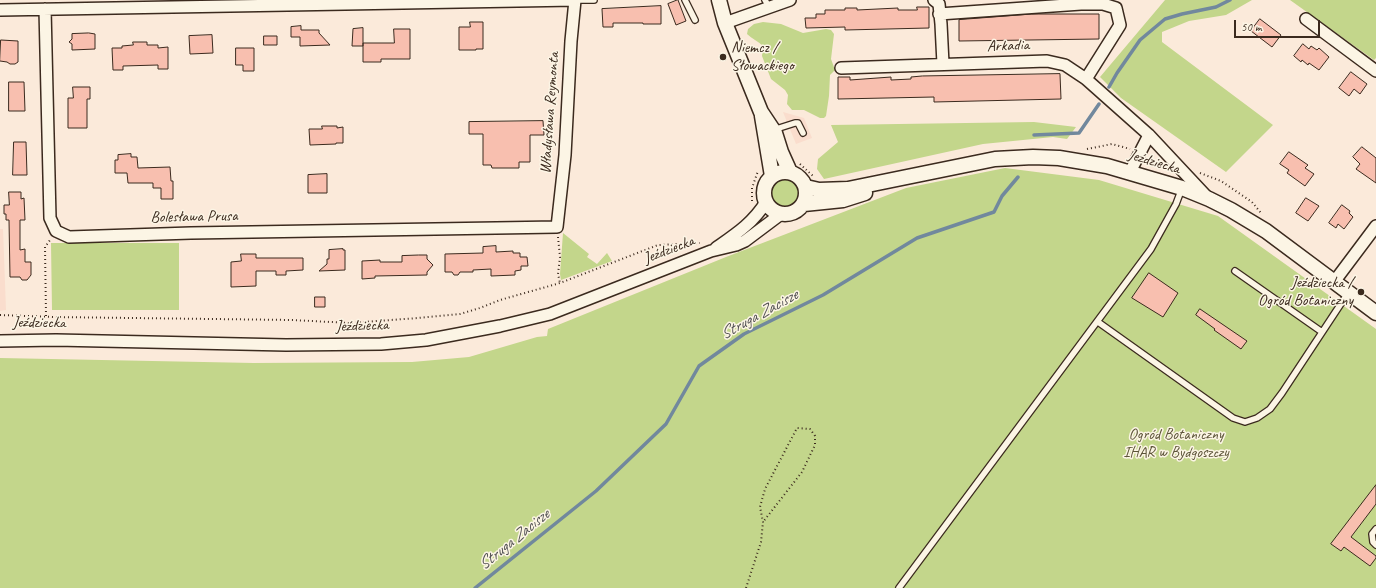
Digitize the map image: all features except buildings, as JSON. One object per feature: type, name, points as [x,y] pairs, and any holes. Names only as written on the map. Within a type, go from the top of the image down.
[{"type":"street","points":[[0,10],[45,9],[72,4],[575,0]]},
{"type":"street","name":"Władysława Reymonta","points":[[557,227],[565,155],[571,41],[575,0]]},
{"type":"street","points":[[719,0],[725,22],[761,112],[773,130],[794,167],[797,175],[803,180],[810,182],[804,204],[795,212],[787,215],[781,214],[773,211],[766,202],[764,188],[772,176],[794,167]]},
{"type":"street","points":[[725,22],[767,4],[790,0]]},
{"type":"street","points":[[934,0],[939,4],[943,64]]},
{"type":"street","points":[[940,14],[1075,4],[1103,4],[1116,8],[1120,25],[1086,79]]},
{"type":"street","points":[[45,9],[50,218],[56,231]]},
{"type":"street","points":[[1306,19],[1376,71]]},
{"type":"street","name":"Arkadia","points":[[841,68],[1047,61],[1065,65],[1086,79],[1149,135],[1209,199]]},
{"type":"street","points":[[761,112],[772,176]]},
{"type":"street","points":[[1130,172],[1149,135]]},
{"type":"street","name":"Jeździecka","points":[[810,182],[812,190],[848,189],[871,183],[887,182],[995,159],[1059,158],[1108,166],[1182,188],[1231,210],[1266,231],[1376,314]]},
{"type":"street","name":"Jeździecka","points":[[804,204],[843,200],[864,193],[887,182]]},
{"type":"street","name":"Jeździecka","points":[[711,252],[750,223],[759,214],[766,202]]},
{"type":"street","name":"Jeździecka","points":[[0,341],[56,340],[382,344],[426,340],[500,326],[550,314],[711,252],[746,241],[781,214]]},
{"type":"street","points":[[1334,282],[1376,226]]},
{"type":"street","name":"Bolesława Prusa","points":[[56,231],[69,237],[190,233],[557,227]]},
{"type":"lane","points":[[575,0],[594,0]]},
{"type":"lane","points":[[686,0],[695,20]]},
{"type":"lane","points":[[773,130],[798,123],[803,133]]},
{"type":"lane","points":[[899,588],[1151,249],[1176,204],[1182,188]]},
{"type":"lane","points":[[1235,271],[1322,332]]},
{"type":"lane","points":[[1098,322],[1233,418],[1245,422],[1257,418],[1270,409],[1349,293]]},
{"type":"lane","points":[[1376,529],[1372,534],[1373,542],[1376,545]]},
{"type":"path","points":[[752,207],[752,188],[762,157],[769,155]]},
{"type":"path","points":[[794,167],[808,169],[810,182]]},
{"type":"path","points":[[557,227],[560,257],[558,274],[560,283]]},
{"type":"path","points":[[46,316],[45,247],[56,231]]},
{"type":"path","points":[[0,315],[292,320],[350,323],[378,322],[460,314],[500,300],[560,283],[658,245],[699,243],[706,241]]},
{"type":"path","points":[[746,588],[761,542],[763,522],[760,507],[766,489],[797,428],[810,429],[815,436],[815,445],[802,472],[763,522]]},
{"type":"shaded area","points":[[783,112],[804,118],[812,138],[796,144]]},
{"type":"shaded area","points":[[0,229],[3,229],[6,310],[0,311]]},
{"type":"green space","points":[[1165,0],[1252,0],[1226,15],[1189,21],[1162,32],[1162,42],[1273,125],[1226,172],[1121,98],[1100,77]]},
{"type":"green space","points":[[1290,0],[1376,0],[1376,58],[1374,60]]},
{"type":"green space","points":[[763,22],[781,24],[803,33],[826,29],[831,30],[834,34],[831,59],[835,70],[830,75],[829,96],[826,116],[824,118],[820,118],[804,110],[792,110],[787,104],[788,95],[785,90],[771,79],[762,56],[763,46],[747,34],[748,29],[754,24]]},
{"type":"green space","points":[[1034,122],[1076,127],[1067,139],[1053,137],[983,144],[824,179],[817,169],[818,159],[838,142],[831,125]]},
{"type":"green space","name":"Ogród Botaniczny IHAR w Bydgoszczy","points":[[1005,168],[1099,180],[1218,216],[1376,329],[1376,588],[0,588],[0,358],[254,363],[412,362],[469,357],[537,337],[547,336],[548,329],[726,257],[906,188]]},
{"type":"green space","points":[[785,179],[795,183],[799,193],[795,203],[785,207],[775,203],[771,193],[775,183]]},
{"type":"green space","points":[[563,233],[589,254],[587,257],[597,264],[607,253],[612,261],[561,280],[560,274]]},
{"type":"green space","points":[[51,243],[179,243],[179,310],[52,310]]},
{"type":"waterway","name":"Struga Zacisze","points":[[1109,87],[1140,40],[1165,19],[1216,7],[1230,0]]},
{"type":"waterway","name":"Struga Zacisze","points":[[1034,135],[1079,133],[1099,104]]},
{"type":"waterway","name":"Struga Zacisze","points":[[475,588],[596,491],[666,424],[699,366],[744,334],[823,295],[917,238],[994,212],[1002,196],[1018,177]]},
{"type":"place","name":"Niemcz / Słowackiego","points":[[723,57]]},
{"type":"place","name":"Jeździecka / Ogród Botaniczny","points":[[1361,292]]}]
